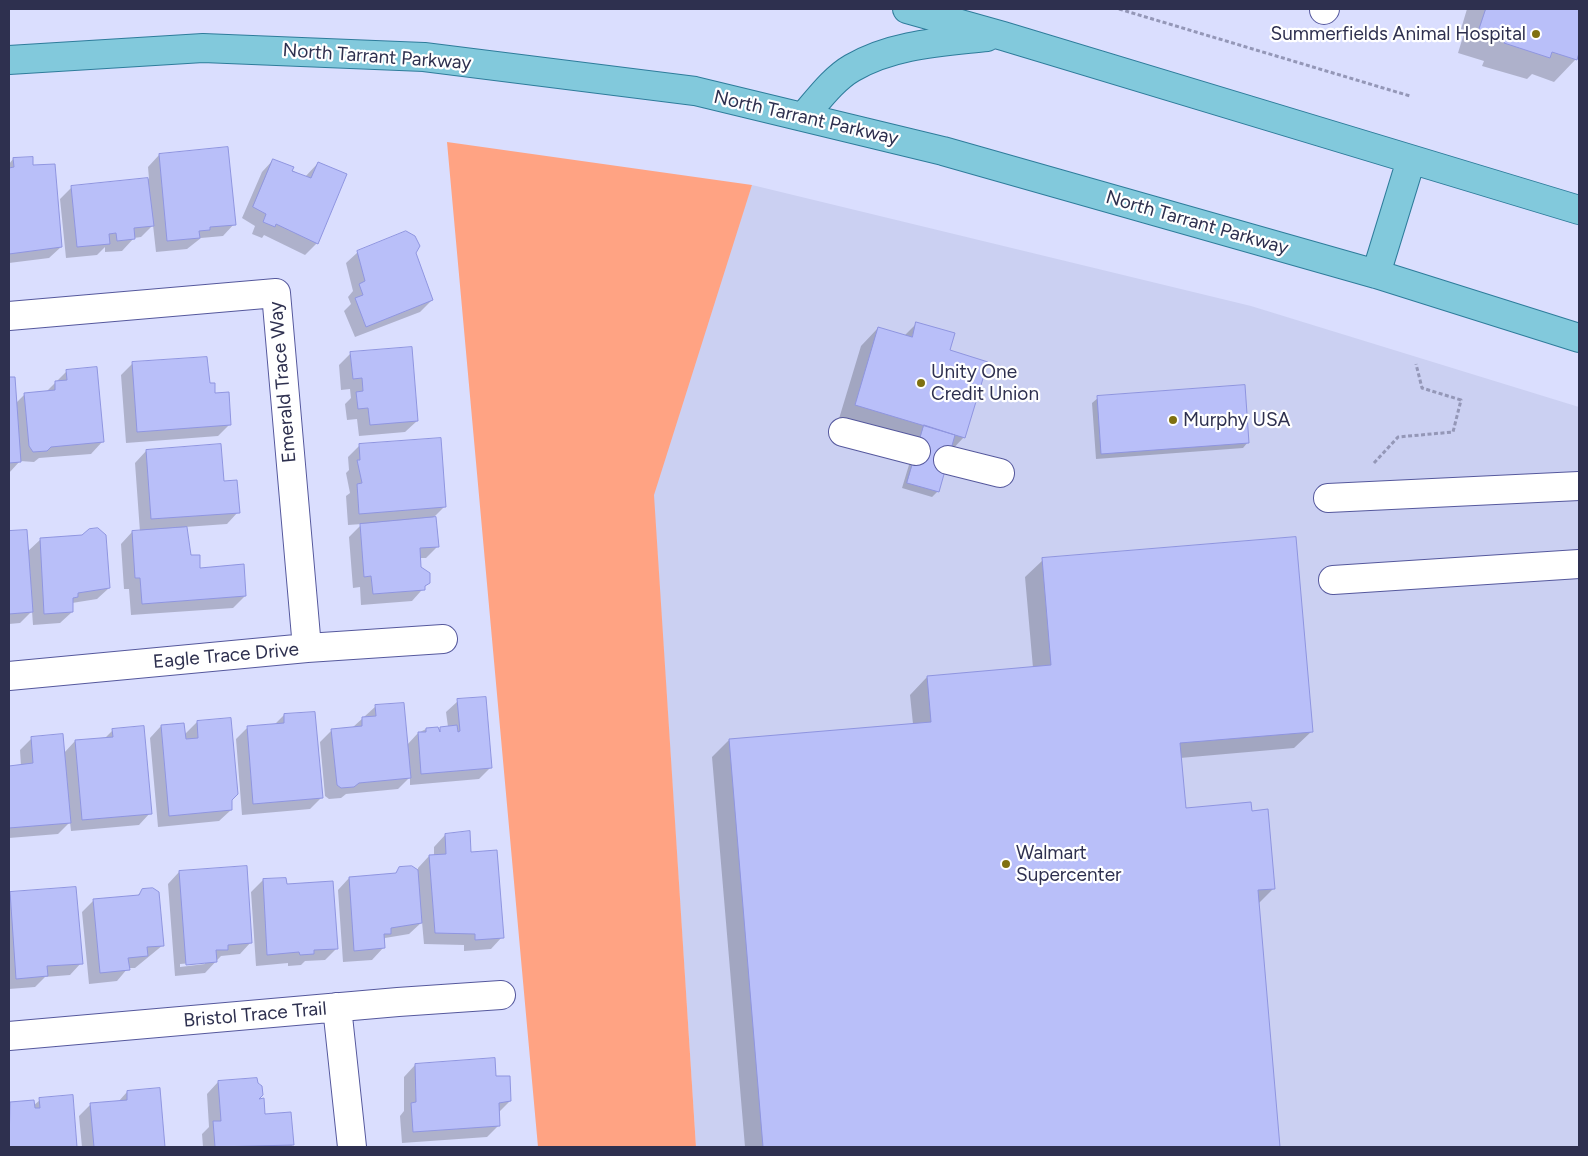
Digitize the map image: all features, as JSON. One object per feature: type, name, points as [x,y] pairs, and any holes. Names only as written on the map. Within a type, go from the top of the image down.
[{"type":"main road","points":[[907,9],[1003,36],[1579,210]]},
{"type":"main road","points":[[803,117],[828,88],[852,68],[898,49],[917,45],[1003,36]]},
{"type":"main road","name":"North Tarrant Parkway","points":[[9,60],[203,48],[424,56],[695,91],[943,151],[1376,274],[1579,338]]},
{"type":"main road","points":[[1376,274],[1411,160]]},
{"type":"street","name":"Emerald Trace Way","points":[[9,316],[276,292],[307,648]]},
{"type":"street","points":[[843,432],[916,451]]},
{"type":"street","points":[[948,460],[1000,473]]},
{"type":"street","points":[[1328,498],[1579,486]]},
{"type":"street","points":[[1333,580],[1579,564]]},
{"type":"street","name":"Eagle Trace Drive","points":[[9,676],[307,648],[443,639]]},
{"type":"street","name":"Bristol Trace Trail","points":[[9,1036],[337,1007],[501,995]]},
{"type":"street","points":[[337,1007],[352,1147]]},
{"type":"path","points":[[1119,9],[1410,96]]},
{"type":"path","points":[[1374,463],[1398,436],[1453,432],[1461,400],[1422,388],[1416,364]]},
{"type":"shaded area","points":[[447,142],[752,185],[654,495],[696,1147],[538,1147]]},
{"type":"shaded area","points":[[752,185],[1251,306],[1579,407],[1579,1147],[696,1147],[652,474]]},
{"type":"building","name":"Summerfields Animal Hospital","points":[[1486,9],[1579,9],[1579,53],[1577,60],[1552,52],[1550,58],[1504,43],[1506,38],[1479,30]]},
{"type":"building","points":[[228,147],[236,225],[210,227],[210,230],[199,231],[200,238],[167,241],[159,154]]},
{"type":"building","points":[[33,157],[33,165],[55,164],[62,247],[9,254],[9,168],[14,167],[13,158]]},
{"type":"building","points":[[273,159],[294,167],[292,171],[311,178],[318,162],[347,174],[318,244],[276,224],[275,227],[263,222],[266,214],[253,207]]},
{"type":"building","points":[[148,178],[154,226],[134,228],[135,239],[117,241],[116,233],[109,234],[110,244],[77,247],[71,186]]},
{"type":"building","points":[[406,231],[415,236],[420,246],[416,253],[433,300],[366,327],[355,298],[363,295],[359,284],[365,281],[357,251]]},
{"type":"building","name":"Unity One Credit Union","points":[[916,322],[955,333],[950,350],[988,362],[965,438],[855,405],[878,327],[912,337]]},
{"type":"building","points":[[412,347],[418,421],[370,425],[368,408],[358,409],[356,392],[363,391],[362,378],[353,379],[350,352]]},
{"type":"building","points":[[207,357],[210,383],[215,383],[215,393],[229,392],[231,425],[137,432],[132,362]]},
{"type":"building","points":[[97,367],[104,442],[51,447],[47,451],[33,452],[29,446],[24,393],[55,390],[55,381],[67,380],[66,370]]},
{"type":"building","points":[[9,377],[15,377],[21,462],[9,463]]},
{"type":"building","name":"Murphy USA","points":[[1245,385],[1249,443],[1101,454],[1097,396]]},
{"type":"building","points":[[924,425],[955,435],[939,492],[907,483]]},
{"type":"building","points":[[441,438],[446,507],[359,514],[357,484],[362,483],[357,460],[360,460],[359,444]]},
{"type":"building","points":[[221,444],[224,481],[237,480],[240,513],[151,519],[146,450]]},
{"type":"building","points":[[436,517],[439,547],[420,548],[421,567],[430,573],[430,583],[425,586],[425,590],[373,594],[371,576],[364,577],[360,524]]},
{"type":"building","points":[[187,527],[191,555],[200,555],[200,568],[244,564],[246,596],[142,604],[140,578],[135,578],[132,531]]},
{"type":"building","points":[[98,528],[106,535],[110,588],[78,593],[78,597],[73,598],[73,612],[44,614],[40,538],[82,535],[89,529]]},
{"type":"building","points":[[27,530],[33,612],[9,614],[9,531]]},
{"type":"building","name":"Walmart Supercenter","points":[[1296,537],[1313,732],[1180,743],[1186,808],[1251,802],[1252,811],[1268,809],[1275,889],[1258,890],[1280,1147],[763,1147],[729,739],[931,722],[927,676],[1051,665],[1042,558]]},
{"type":"building","points":[[486,697],[492,768],[421,774],[418,732],[426,732],[426,728],[438,727],[440,732],[440,727],[457,725],[458,732],[460,731],[457,699]]},
{"type":"building","points":[[404,703],[411,778],[359,783],[354,787],[341,788],[337,785],[331,729],[362,726],[362,717],[376,716],[375,705]]},
{"type":"building","points":[[315,712],[323,798],[253,804],[247,726],[284,723],[284,714]]},
{"type":"building","points":[[231,718],[238,794],[232,800],[232,810],[169,816],[161,725],[184,723],[186,739],[198,738],[197,721]]},
{"type":"building","points":[[144,726],[152,814],[82,820],[75,740],[113,737],[112,729]]},
{"type":"building","points":[[63,734],[71,823],[9,828],[9,766],[33,763],[31,737]]},
{"type":"building","points":[[470,831],[471,852],[497,850],[504,938],[475,940],[475,934],[435,933],[429,855],[446,854],[445,834]]},
{"type":"building","points":[[247,866],[252,943],[228,945],[228,950],[216,950],[217,962],[186,965],[179,871]]},
{"type":"building","points":[[412,866],[418,870],[422,923],[391,928],[391,934],[384,934],[385,948],[354,951],[349,877],[396,873],[399,867]]},
{"type":"building","points":[[286,878],[287,884],[333,881],[338,949],[314,950],[314,954],[300,955],[299,952],[267,955],[263,879]]},
{"type":"building","points":[[76,887],[83,964],[47,966],[48,976],[16,979],[10,892]]},
{"type":"building","points":[[153,888],[159,892],[164,946],[147,947],[148,956],[128,958],[130,970],[100,973],[93,899],[139,895],[142,889]]},
{"type":"building","points":[[495,1058],[496,1076],[510,1076],[511,1101],[499,1103],[500,1126],[413,1132],[411,1103],[416,1102],[415,1064]]},
{"type":"building","points":[[257,1078],[258,1083],[262,1086],[263,1095],[259,1099],[264,1098],[265,1114],[291,1112],[294,1145],[215,1147],[213,1121],[221,1121],[218,1081]]},
{"type":"building","points":[[160,1088],[165,1147],[94,1147],[90,1103],[127,1100],[127,1091]]},
{"type":"building","points":[[73,1095],[77,1147],[9,1147],[10,1102],[34,1100],[35,1108],[40,1108],[39,1098]]},
{"type":"place","name":"Summerfields Animal Hospital","points":[[1536,34]]},
{"type":"place","name":"Unity One Credit Union","points":[[921,383]]},
{"type":"place","name":"Murphy USA","points":[[1173,420]]},
{"type":"place","name":"Walmart Supercenter","points":[[1006,864]]}]
